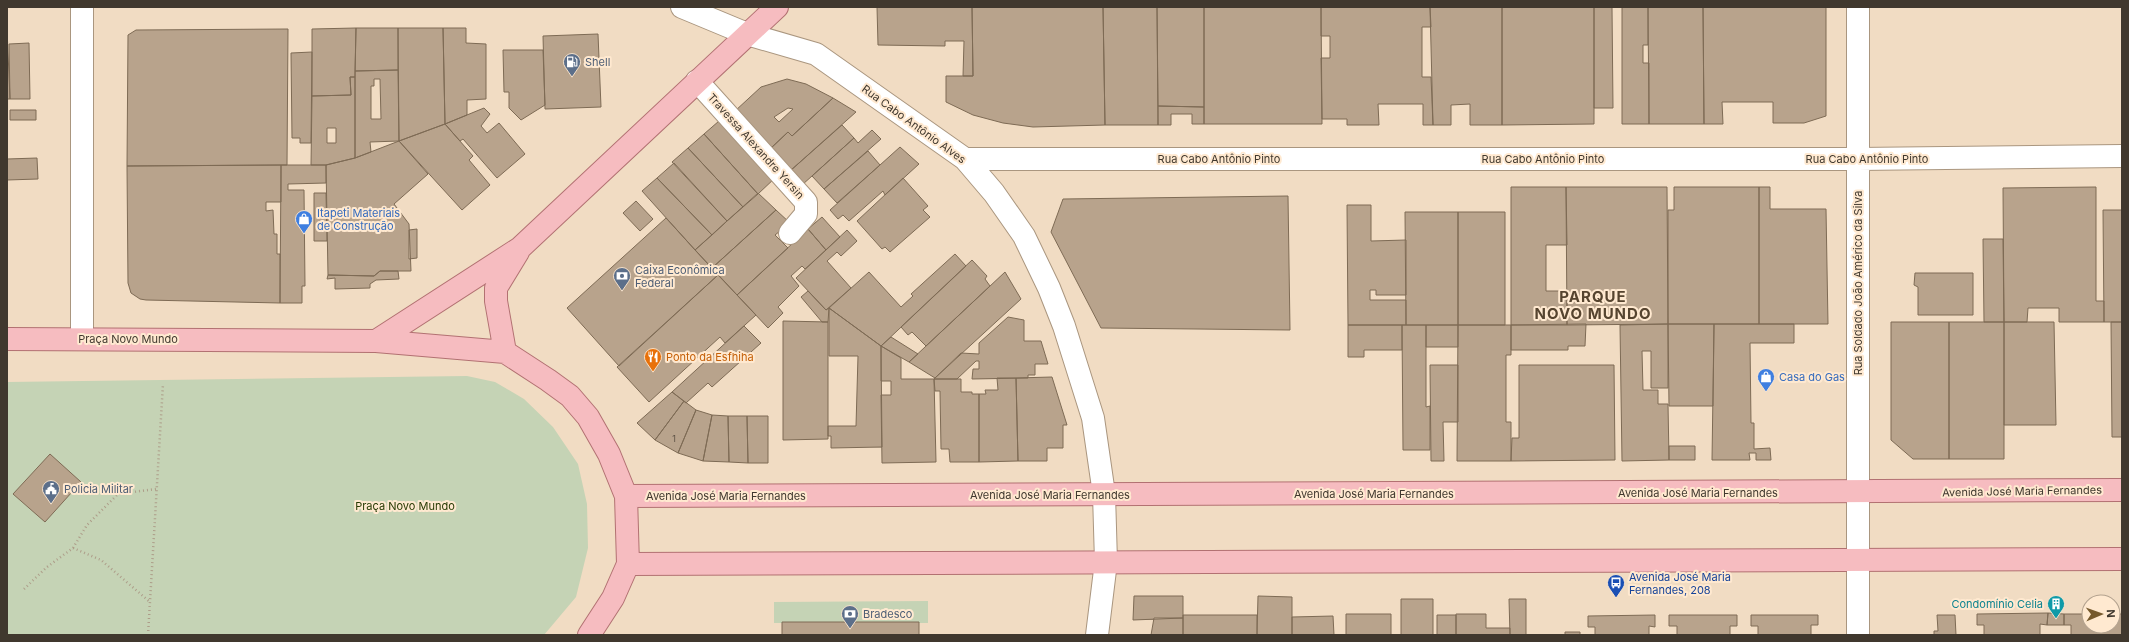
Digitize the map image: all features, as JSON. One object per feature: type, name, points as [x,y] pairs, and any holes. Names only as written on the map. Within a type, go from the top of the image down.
[{"type":"main road","points":[[376,340],[520,248],[774,8]]},
{"type":"main road","points":[[505,352],[496,301],[496,288],[520,248]]},
{"type":"main road","name":"Praça Novo Mundo","points":[[7,339],[376,340],[505,352],[570,396],[588,417],[609,454],[626,496],[628,564],[613,598],[589,635]]},
{"type":"main road","name":"Avenida José Maria Fernandes","points":[[626,496],[2122,490]]},
{"type":"main road","points":[[628,564],[2122,559]]},
{"type":"street","points":[[82,7],[82,339]]},
{"type":"street","name":"Rua Cabo Antônio Alves","points":[[682,7],[747,34],[816,54],[965,159],[994,193],[1024,236],[1049,288],[1064,326],[1093,418],[1104,494],[1106,562],[1097,635]]},
{"type":"street","name":"Rua Soldado João Américo da Silva","points":[[1858,7],[1858,635]]},
{"type":"street","name":"Travessa Alexandre Yersin","points":[[697,81],[806,202],[806,214],[790,233]]},
{"type":"street","name":"Rua Cabo Antônio Pinto","points":[[965,159],[1858,159],[2122,156]]},
{"type":"path","points":[[148,635],[163,384]]},
{"type":"path","points":[[24,589],[47,567],[73,548],[88,525],[118,494],[156,489]]},
{"type":"path","points":[[73,548],[101,560],[150,602]]},
{"type":"green space","name":"Praça Novo Mundo","points":[[467,376],[495,382],[524,399],[553,427],[578,464],[587,504],[588,548],[576,597],[544,635],[7,635],[7,382]]},
{"type":"green space","points":[[928,601],[928,623],[774,623],[774,602]]},
{"type":"building","points":[[877,7],[972,7],[973,76],[963,76],[964,41],[945,41],[945,46],[878,45]]},
{"type":"building","points":[[972,7],[1103,7],[1105,125],[1033,127],[1003,123],[973,115],[946,102],[946,76],[973,76]]},
{"type":"building","points":[[1103,7],[1157,7],[1158,125],[1105,125]]},
{"type":"building","points":[[1157,7],[1204,7],[1204,107],[1158,106]]},
{"type":"building","points":[[1204,7],[1321,7],[1322,124],[1204,124]]},
{"type":"building","points":[[1321,7],[1430,7],[1431,27],[1422,27],[1422,77],[1431,77],[1433,125],[1423,125],[1423,104],[1378,104],[1379,125],[1347,125],[1347,119],[1322,119],[1321,58],[1330,58],[1330,36],[1321,36]]},
{"type":"building","points":[[1430,7],[1502,7],[1502,125],[1470,125],[1470,104],[1451,105],[1451,125],[1433,125]]},
{"type":"building","points":[[1502,7],[1594,7],[1594,124],[1502,125]]},
{"type":"building","points":[[1594,7],[1612,7],[1613,108],[1594,108]]},
{"type":"building","points":[[1622,7],[1648,7],[1648,45],[1643,45],[1643,63],[1649,63],[1649,124],[1622,124]]},
{"type":"building","points":[[1648,7],[1703,7],[1704,124],[1649,124]]},
{"type":"building","points":[[1703,7],[1826,7],[1826,116],[1804,123],[1773,123],[1773,102],[1722,102],[1723,124],[1704,124]]},
{"type":"building","points":[[356,28],[398,28],[398,70],[355,71]]},
{"type":"building","points":[[356,28],[355,77],[350,77],[351,95],[312,96],[312,29]]},
{"type":"building","points":[[398,28],[443,28],[445,124],[399,141]]},
{"type":"building","points":[[443,28],[466,28],[466,43],[486,44],[486,99],[467,100],[467,115],[445,124]]},
{"type":"building","points":[[7,29],[10,99],[7,99]]},
{"type":"building","points":[[288,29],[287,165],[127,166],[128,35],[136,30]]},
{"type":"building","name":"Shell","points":[[598,34],[601,107],[545,109],[543,36]]},
{"type":"building","points":[[29,43],[30,99],[10,99],[9,44]]},
{"type":"building","points":[[503,50],[543,50],[545,105],[521,120],[509,108],[509,92],[504,92]]},
{"type":"building","points":[[312,52],[311,143],[300,143],[300,138],[292,138],[291,53]]},
{"type":"building","points":[[398,70],[399,141],[370,142],[371,152],[355,158],[355,71]],"holes":[[[374,79],[380,79],[381,119],[371,119],[371,86],[374,86]]]},
{"type":"building","points":[[350,77],[355,77],[355,158],[326,165],[311,165],[312,96],[351,95]],"holes":[[[327,128],[336,128],[336,143],[327,143]]]},
{"type":"building","points":[[787,79],[806,84],[833,98],[792,136],[788,132],[770,149],[735,111],[761,87]],"holes":[[[788,108],[793,109],[779,122],[774,117]]]},
{"type":"building","points":[[833,98],[856,112],[790,171],[770,149],[788,132],[792,136]]},
{"type":"building","points":[[1158,106],[1204,107],[1204,124],[1192,124],[1192,114],[1171,114],[1171,125],[1158,125]]},
{"type":"building","points":[[484,108],[490,114],[481,126],[487,133],[499,123],[525,154],[497,178],[463,139],[460,141],[445,124]]},
{"type":"building","points":[[10,110],[36,110],[36,120],[10,120]]},
{"type":"building","points":[[719,121],[776,177],[758,194],[704,134]]},
{"type":"building","points":[[445,124],[473,156],[469,160],[490,185],[462,210],[399,141]]},
{"type":"building","points":[[842,125],[854,138],[802,185],[790,171]]},
{"type":"building","points":[[872,130],[881,139],[824,189],[812,176],[854,138],[858,143]]},
{"type":"building","points":[[704,134],[758,194],[743,207],[688,148]]},
{"type":"building","points":[[399,141],[428,174],[394,204],[409,224],[411,271],[380,271],[374,276],[328,275],[326,165],[355,158]]},
{"type":"building","points":[[900,147],[919,164],[885,195],[883,191],[849,221],[843,215],[838,219],[830,210]]},
{"type":"building","points":[[688,148],[743,207],[727,221],[672,162]]},
{"type":"building","points":[[868,151],[880,165],[837,203],[824,189]]},
{"type":"building","points":[[37,158],[38,179],[7,180],[7,159]]},
{"type":"building","points":[[674,163],[727,221],[712,235],[657,178]]},
{"type":"building","points":[[281,165],[281,202],[266,202],[266,211],[273,210],[274,234],[277,234],[277,254],[280,254],[280,303],[146,300],[140,299],[131,293],[128,283],[127,166]]},
{"type":"building","points":[[281,165],[326,165],[326,183],[288,184],[288,190],[304,190],[305,286],[302,286],[302,303],[280,303]]},
{"type":"building","points":[[657,178],[712,235],[695,250],[642,191]]},
{"type":"building","points":[[903,178],[928,206],[923,210],[930,217],[890,252],[885,247],[882,249],[857,221]]},
{"type":"building","points":[[1511,187],[1566,187],[1567,245],[1546,245],[1546,291],[1567,291],[1567,325],[1511,325]]},
{"type":"building","points":[[1566,187],[1667,187],[1668,324],[1567,325]]},
{"type":"building","points":[[1674,187],[1759,187],[1759,324],[1668,324],[1668,210],[1674,210]]},
{"type":"building","points":[[1759,187],[1770,187],[1770,209],[1826,209],[1828,324],[1759,324]]},
{"type":"building","points":[[2096,187],[2096,301],[2104,301],[2104,322],[2059,322],[2059,308],[2028,308],[2027,322],[2004,322],[2003,188]]},
{"type":"building","points":[[314,193],[326,193],[327,241],[314,241]]},
{"type":"building","points":[[758,193],[776,210],[712,268],[695,250]]},
{"type":"building","points":[[1288,196],[1290,330],[1101,328],[1051,232],[1063,199]]},
{"type":"building","points":[[636,201],[653,219],[640,231],[623,213]]},
{"type":"building","points":[[1347,205],[1371,205],[1371,241],[1406,240],[1406,295],[1376,295],[1376,290],[1370,290],[1370,300],[1406,300],[1406,325],[1348,325]]},
{"type":"building","points":[[776,210],[790,223],[775,235],[788,248],[737,295],[712,268]]},
{"type":"building","points":[[2103,210],[2122,210],[2122,322],[2104,322]]},
{"type":"building","points":[[1405,212],[1458,212],[1458,325],[1406,325]]},
{"type":"building","points":[[1458,212],[1505,212],[1505,325],[1458,325]]},
{"type":"building","points":[[822,217],[840,237],[826,250],[808,229]]},
{"type":"building","points":[[666,218],[718,275],[619,366],[567,308]]},
{"type":"building","points":[[417,229],[417,258],[409,259],[409,230]]},
{"type":"building","points":[[808,229],[826,250],[805,269],[802,266],[791,276],[799,286],[778,307],[783,313],[768,328],[737,295]]},
{"type":"building","points":[[847,230],[857,241],[841,256],[837,252],[827,261],[851,288],[826,310],[796,278]]},
{"type":"building","points":[[1983,239],[2003,239],[2004,322],[1984,322]]},
{"type":"building","points":[[955,254],[966,266],[881,346],[829,308],[869,272],[901,307],[913,296],[911,294]]},
{"type":"building","points":[[972,260],[987,276],[985,279],[990,286],[926,346],[912,332],[908,335],[901,327]]},
{"type":"building","points":[[380,271],[398,271],[399,279],[376,280],[370,284],[370,288],[335,289],[335,278],[327,279],[328,275],[374,276]]},
{"type":"building","points":[[1005,272],[1021,299],[935,378],[909,362]]},
{"type":"building","points":[[1915,273],[1973,273],[1973,315],[1918,315],[1918,287],[1914,285]]},
{"type":"building","points":[[718,275],[756,315],[725,343],[720,337],[649,402],[617,367]]},
{"type":"building","points":[[808,291],[826,310],[829,308],[828,322],[822,322],[801,297]]},
{"type":"building","points":[[829,308],[881,346],[882,447],[831,448],[831,436],[828,436],[828,426],[856,426],[858,356],[829,356]]},
{"type":"building","points":[[1008,317],[1024,320],[1024,341],[1041,341],[1048,364],[1035,364],[1035,375],[1028,375],[1028,378],[972,379],[973,369],[979,369],[979,361],[976,361],[957,379],[934,379],[961,353],[979,354],[979,343]]},
{"type":"building","points":[[783,321],[828,322],[828,439],[783,440]]},
{"type":"building","points":[[1891,322],[1949,322],[1949,459],[1913,459],[1891,440]]},
{"type":"building","points":[[1949,322],[2004,322],[2004,459],[1949,459]]},
{"type":"building","points":[[2004,322],[2054,322],[2056,425],[2004,425]]},
{"type":"building","points":[[2111,322],[2122,322],[2122,437],[2112,437]]},
{"type":"building","points":[[1586,324],[1585,346],[1568,346],[1568,350],[1511,350],[1511,325]]},
{"type":"building","points":[[1668,324],[1714,324],[1713,406],[1669,406]]},
{"type":"building","points":[[1668,324],[1668,388],[1651,388],[1651,351],[1642,351],[1643,390],[1658,390],[1658,404],[1668,404],[1669,460],[1622,461],[1620,325]]},
{"type":"building","points":[[1714,324],[1794,324],[1794,343],[1750,343],[1751,423],[1754,423],[1754,449],[1770,448],[1771,460],[1756,460],[1756,453],[1749,453],[1750,460],[1712,460]]},
{"type":"building","points":[[1348,325],[1402,325],[1402,350],[1364,350],[1364,357],[1348,357]]},
{"type":"building","points":[[1402,325],[1426,325],[1426,407],[1430,406],[1430,450],[1403,450]]},
{"type":"building","points":[[1426,325],[1458,325],[1458,347],[1426,347]]},
{"type":"building","points":[[1458,325],[1511,325],[1511,355],[1506,355],[1506,422],[1511,422],[1511,461],[1457,461]]},
{"type":"building","points":[[744,326],[761,343],[712,387],[708,383],[686,403],[672,392]]},
{"type":"building","points":[[891,337],[918,354],[909,362],[881,346]]},
{"type":"building","points":[[881,346],[901,358],[901,379],[934,379],[936,462],[882,463],[881,395],[891,395],[891,381],[881,381]]},
{"type":"building","points":[[1430,365],[1458,365],[1458,422],[1443,422],[1444,461],[1431,461]]},
{"type":"building","points":[[1519,365],[1614,365],[1615,460],[1511,461],[1512,438],[1519,438]]},
{"type":"building","points":[[1052,377],[1067,425],[1063,425],[1063,448],[1047,448],[1047,461],[1018,461],[1016,378]]},
{"type":"building","points":[[997,378],[1016,378],[1018,461],[979,462],[979,394],[986,394],[985,390],[998,390]]},
{"type":"building","points":[[934,379],[961,379],[961,392],[972,392],[972,394],[979,394],[979,462],[950,462],[949,449],[941,449],[940,391],[935,391]]},
{"type":"building","points":[[672,392],[684,401],[655,440],[637,423]]},
{"type":"building","points":[[684,401],[696,410],[678,453],[655,440]]},
{"type":"building","points":[[696,410],[712,415],[703,461],[678,453]]},
{"type":"building","points":[[712,415],[728,416],[729,462],[703,461]]},
{"type":"building","points":[[728,416],[747,416],[748,463],[729,462]]},
{"type":"building","points":[[747,416],[768,416],[768,463],[748,463]]},
{"type":"building","points":[[1669,446],[1695,446],[1695,460],[1669,460]]},
{"type":"building","points":[[50,454],[81,482],[45,522],[13,494]]},
{"type":"building","points":[[1134,596],[1183,596],[1183,618],[1133,620]]},
{"type":"building","points":[[1258,596],[1292,597],[1292,635],[1257,635]]},
{"type":"building","points":[[1401,599],[1433,599],[1433,635],[1401,635]]},
{"type":"building","points":[[1509,599],[1526,599],[1526,635],[1510,635]]},
{"type":"building","points":[[2048,613],[2047,625],[2040,624],[2040,635],[1984,635],[1984,625],[1977,625],[1977,614]]},
{"type":"building","name":"Condomínio Celia","points":[[2048,613],[2064,614],[2064,625],[2047,625]]},
{"type":"building","points":[[1346,614],[1391,614],[1391,635],[1346,635]]},
{"type":"building","points":[[1456,614],[1486,614],[1486,628],[1510,628],[1510,635],[1456,635]]},
{"type":"building","points":[[2064,614],[2081,614],[2081,634],[2121,634],[2122,614],[2122,635],[2071,635],[2071,625],[2064,625]]},
{"type":"building","points":[[1183,615],[1257,615],[1257,635],[1183,635]]},
{"type":"building","points":[[1437,615],[1456,615],[1456,635],[1437,635]]},
{"type":"building","points":[[1655,615],[1655,627],[1649,626],[1649,635],[1595,635],[1595,627],[1588,627],[1588,616]]},
{"type":"building","points":[[1669,615],[1737,615],[1737,626],[1730,626],[1730,635],[1677,635],[1677,626],[1669,626]]},
{"type":"building","points":[[1751,615],[1818,615],[1818,625],[1811,625],[1811,635],[1758,635],[1758,626],[1751,626]]},
{"type":"building","points":[[1937,615],[1955,615],[1956,635],[1934,635],[1934,631],[1938,631]]},
{"type":"building","points":[[1333,616],[1334,635],[1292,635],[1292,617]]},
{"type":"building","points":[[1154,618],[1183,618],[1183,635],[1151,635]]},
{"type":"building","name":"Bradesco","points":[[782,622],[919,622],[919,635],[782,635]]},
{"type":"building","points":[[1565,632],[1580,632],[1580,635],[1565,635]]},
{"type":"place","name":"Shell","points":[[572,77]]},
{"type":"place","name":"Itapeti Materiais de Construção","points":[[304,234]]},
{"type":"place","name":"Caixa Econômica Federal","points":[[622,291]]},
{"type":"place","name":"Ponto da Esfhiha","points":[[653,372]]},
{"type":"place","name":"Casa do Gas","points":[[1766,392]]},
{"type":"place","name":"Policia Militar","points":[[51,504]]},
{"type":"place","name":"Avenida José Maria Fernandes, 208","points":[[1616,598]]},
{"type":"place","name":"Condomínio Celia","points":[[2056,619]]},
{"type":"place","name":"Bradesco","points":[[850,629]]},
{"type":"district","name":"PARQUE NOVO MUNDO","points":[[1593,306]]}]
